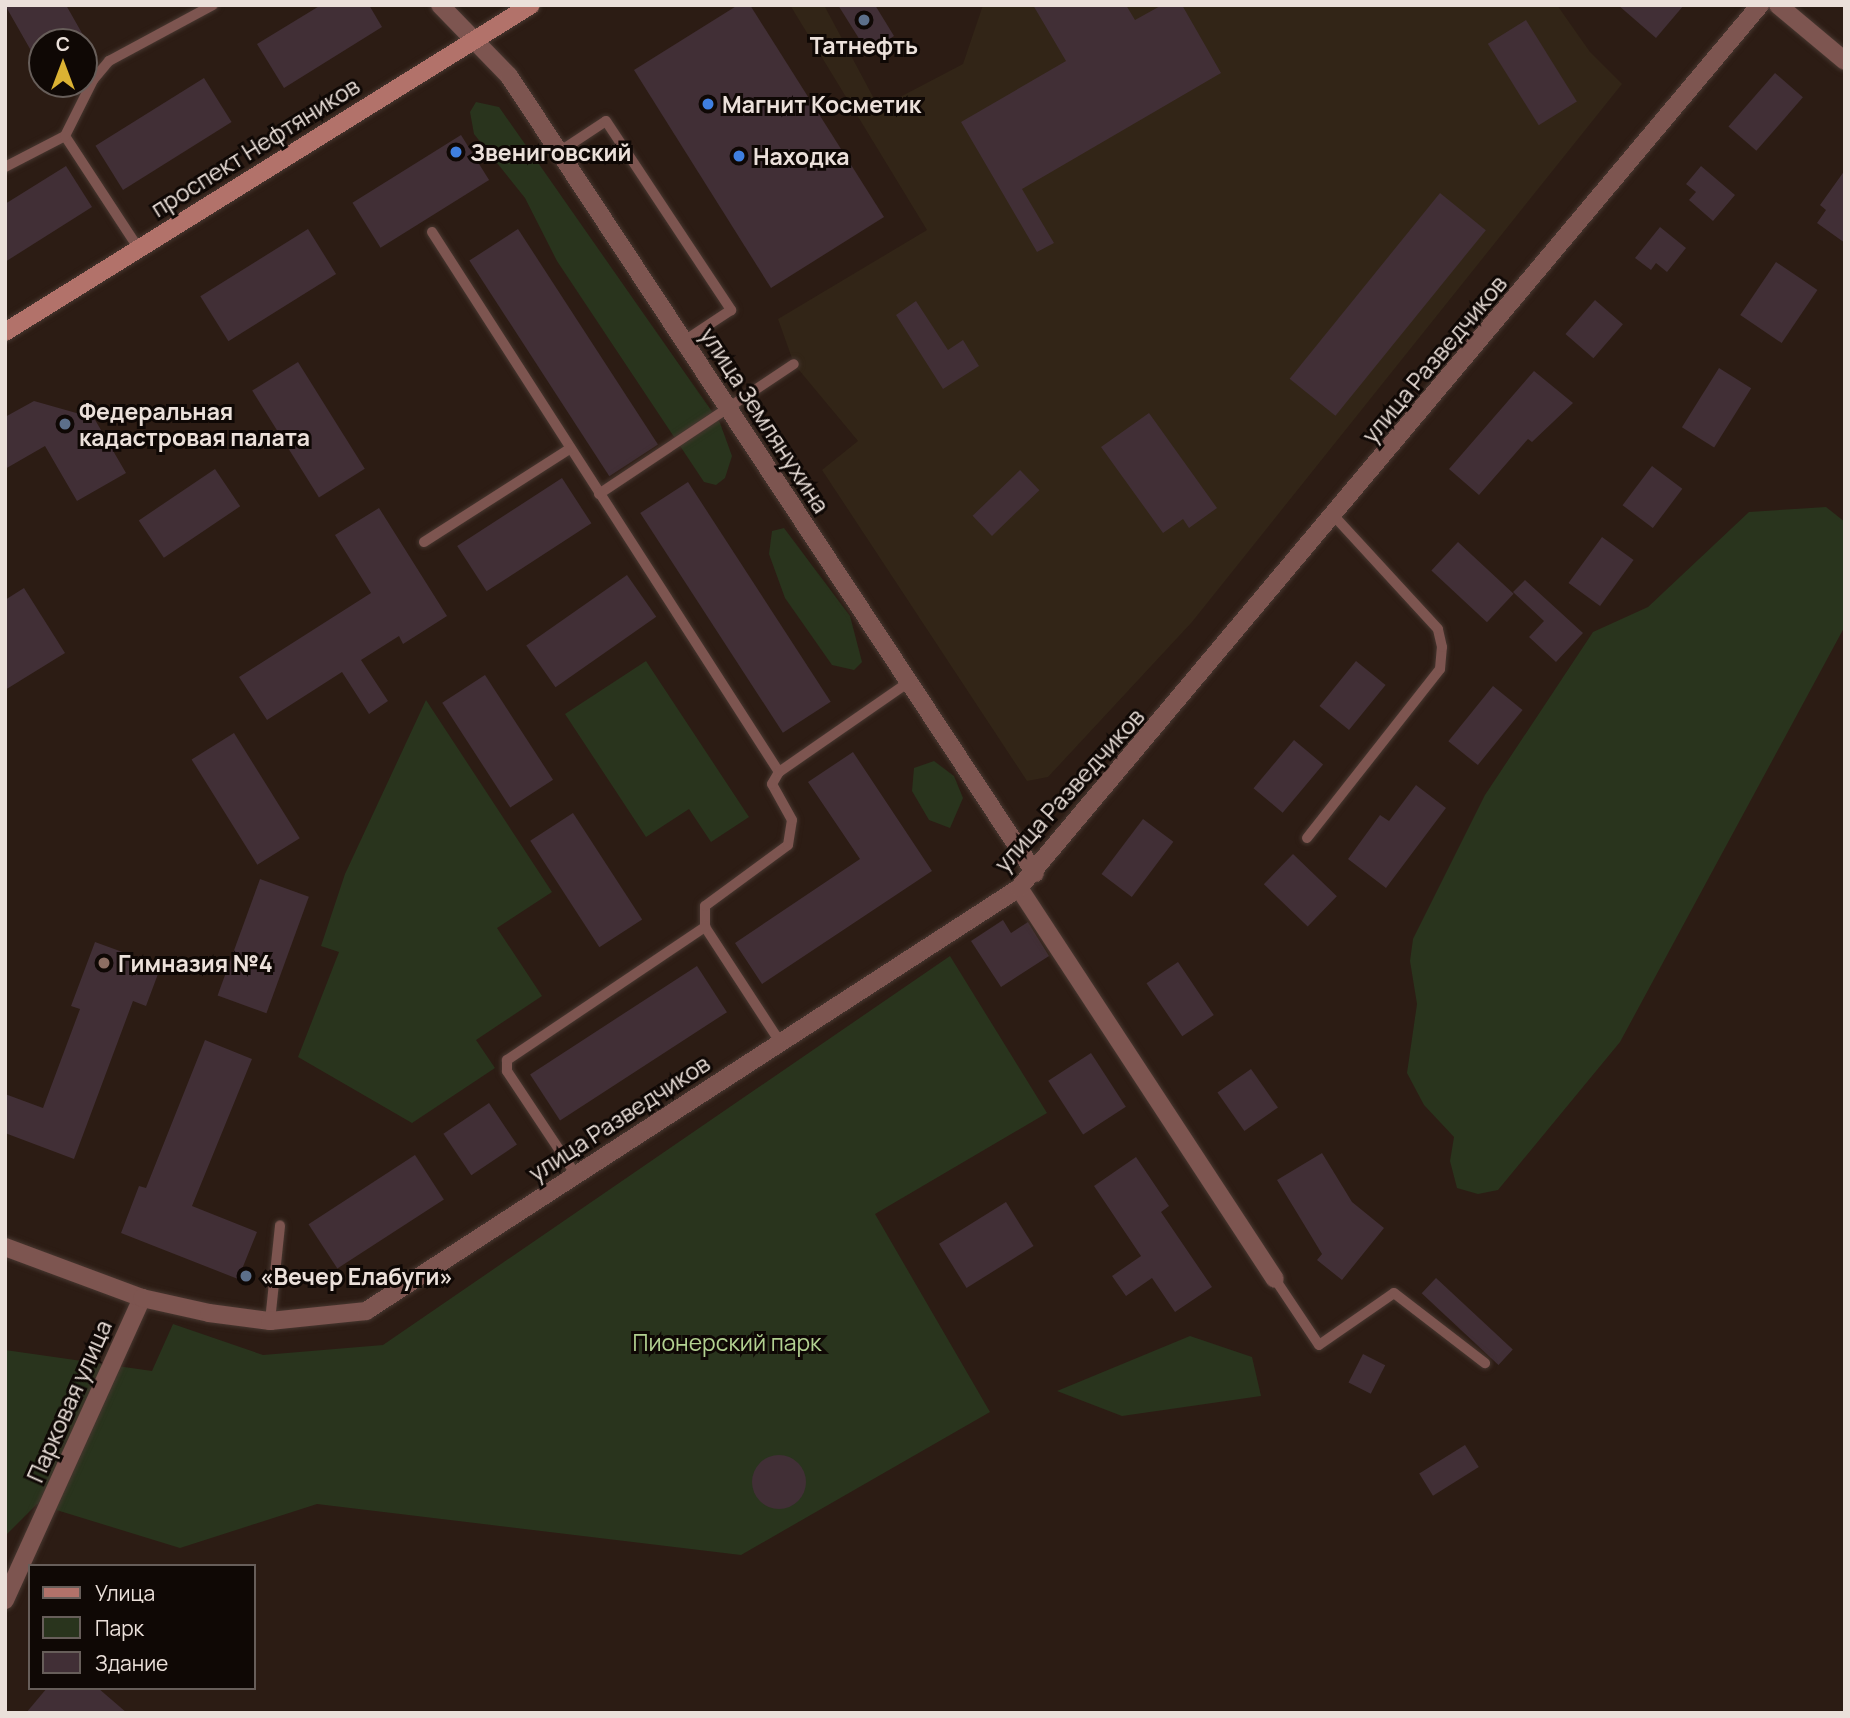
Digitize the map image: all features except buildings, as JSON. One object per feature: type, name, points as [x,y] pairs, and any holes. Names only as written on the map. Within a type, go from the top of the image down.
[{"type":"main road","name":"проспект Нефтяников","points":[[5,332],[531,5]]},
{"type":"street","name":"улица Землянухина","points":[[440,5],[477,40],[509,76],[1035,873]]},
{"type":"street","name":"улица Разведчиков","points":[[5,1247],[142,1298],[270,1321],[366,1311],[1019,888],[1035,873],[1335,517],[1760,5]]},
{"type":"street","points":[[1778,5],[1845,61]]},
{"type":"street","points":[[1019,888],[1275,1279]]},
{"type":"street","name":"Парковая улица","points":[[5,1600],[142,1298]]},
{"type":"lane","points":[[5,167],[65,136],[93,80],[109,61],[213,5]]},
{"type":"lane","points":[[559,152],[606,121],[732,310],[684,341]]},
{"type":"lane","points":[[65,136],[139,249]]},
{"type":"lane","points":[[432,232],[779,772]]},
{"type":"lane","points":[[599,494],[794,364]]},
{"type":"lane","points":[[424,542],[571,448]]},
{"type":"lane","points":[[1307,838],[1440,669],[1442,647],[1438,629],[1335,517]]},
{"type":"lane","points":[[780,1042],[705,927],[703,912],[710,900],[788,845],[792,820],[772,784],[779,772],[909,682]]},
{"type":"lane","points":[[576,1175],[507,1071],[506,1060],[705,927]]},
{"type":"lane","points":[[270,1321],[280,1226]]},
{"type":"lane","points":[[1275,1279],[1319,1345],[1394,1293],[1485,1363]]},
{"type":"shaded area","points":[[790,5],[824,5],[879,108],[963,64],[983,5],[1557,5],[1590,52],[1622,84],[1192,622],[1048,777],[1027,781],[822,470],[858,441],[794,364],[778,319],[927,230]]},
{"type":"green space","points":[[476,102],[499,107],[720,423],[732,456],[725,478],[716,485],[704,482],[557,261],[525,198],[474,134],[470,112]]},
{"type":"green space","points":[[1826,507],[1845,522],[1845,626],[1620,1042],[1498,1190],[1478,1194],[1457,1188],[1450,1161],[1454,1137],[1424,1105],[1407,1073],[1417,1004],[1410,961],[1413,939],[1485,795],[1593,632],[1648,607],[1749,512]]},
{"type":"green space","points":[[784,528],[850,616],[862,662],[854,670],[832,665],[785,598],[769,554],[772,531]]},
{"type":"green space","points":[[646,661],[749,817],[711,842],[689,809],[646,837],[565,714]]},
{"type":"green space","points":[[426,700],[552,892],[497,928],[542,996],[476,1040],[495,1068],[412,1123],[298,1057],[339,952],[321,946],[345,874]]},
{"type":"green space","points":[[934,761],[954,776],[963,798],[950,828],[929,820],[912,791],[914,768]]},
{"type":"green space","name":"Пионерский парк","points":[[950,956],[1047,1113],[875,1214],[990,1412],[741,1555],[317,1504],[180,1548],[37,1504],[5,1536],[5,1350],[152,1371],[173,1324],[263,1355],[383,1345]]},
{"type":"green space","points":[[1190,1336],[1252,1357],[1261,1396],[1122,1416],[1057,1391]]},
{"type":"place","name":"Татнефть","points":[[864,20]]},
{"type":"place","name":"Магнит Косметик","points":[[708,104]]},
{"type":"place","name":"Звениговский","points":[[456,152]]},
{"type":"place","name":"Находка","points":[[739,156]]},
{"type":"place","name":"Федеральная кадастровая палата","points":[[65,424]]},
{"type":"place","name":"Гимназия №4","points":[[104,963]]},
{"type":"place","name":"«Вечер Елабуги»","points":[[246,1276]]}]
